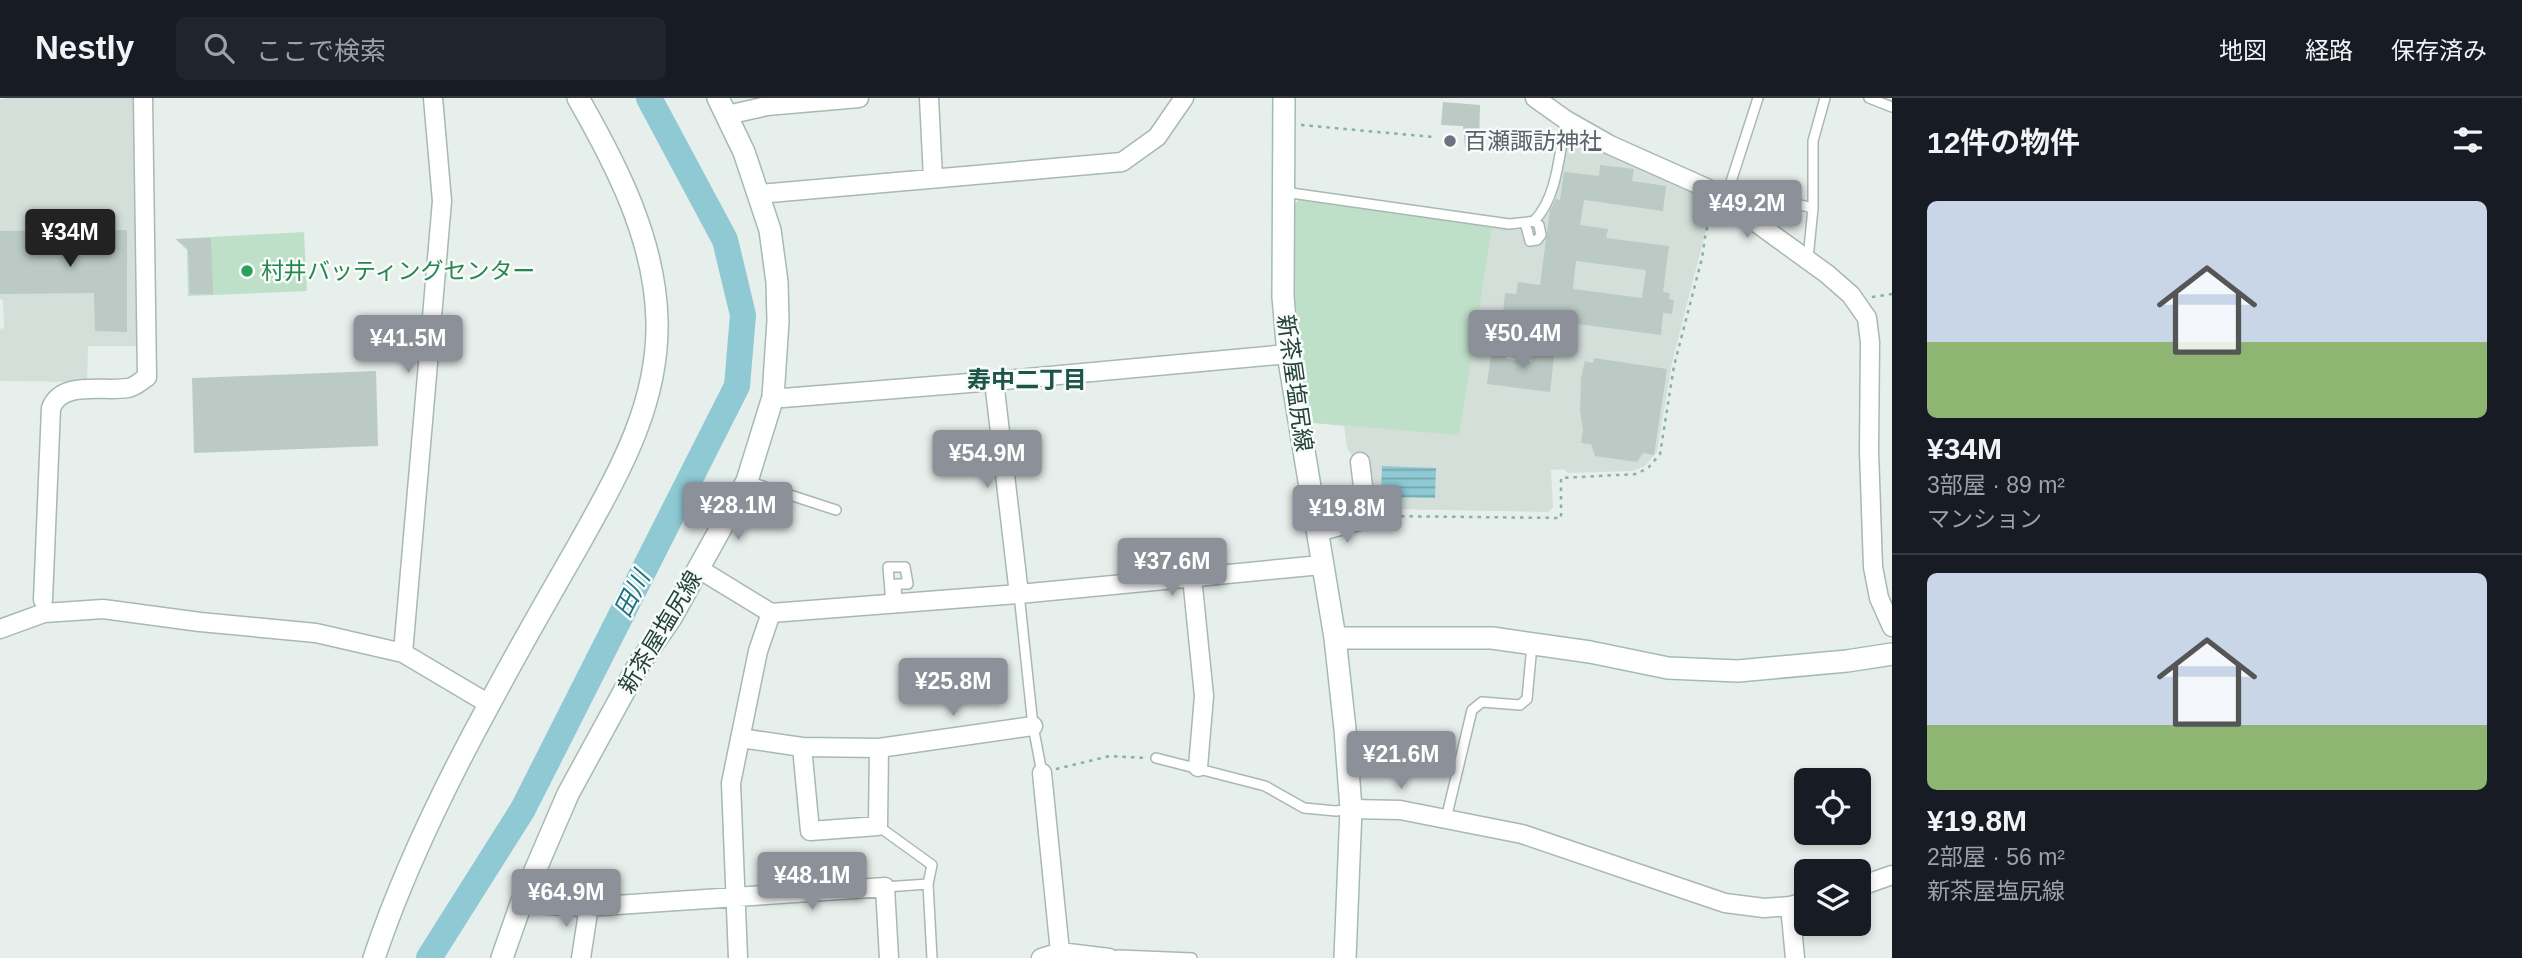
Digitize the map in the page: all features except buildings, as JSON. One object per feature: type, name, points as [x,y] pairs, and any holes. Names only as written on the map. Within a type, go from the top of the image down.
[{"type":"main road","points":[[374,958],[412,856],[489,704],[624,462],[654,377],[657,319],[650,264],[635,208],[599,133],[578,98]]},
{"type":"main road","name":"新茶屋塩尻線","points":[[1284,98],[1283,297],[1288,354],[1335,638],[1346,729],[1350,808],[1345,958]]},
{"type":"main road","name":"新茶屋塩尻線","points":[[502,958],[522,901],[582,769],[639,664],[671,618],[747,481],[773,397],[777,360],[777,282],[770,230],[744,152],[722,107]]},
{"type":"main road","points":[[1335,638],[1492,638],[1668,668],[1738,671],[1892,654]]},
{"type":"street","points":[[43,600],[51,408],[55,398],[66,391],[131,388],[148,377],[143,98]]},
{"type":"street","points":[[402,653],[442,201],[433,98]]},
{"type":"street","points":[[722,107],[859,98]]},
{"type":"street","points":[[929,98],[933,178]]},
{"type":"street","points":[[759,194],[1122,162],[1157,137],[1184,98]]},
{"type":"street","points":[[1535,98],[1566,120],[1610,145],[1712,190],[1725,193],[1851,295],[1867,318],[1870,342],[1869,452],[1873,567],[1879,598],[1892,627]]},
{"type":"street","points":[[783,398],[1288,354]]},
{"type":"street","points":[[994,381],[1018,594]]},
{"type":"street","points":[[1317,533],[1367,519],[1360,462]]},
{"type":"street","points":[[699,569],[771,613],[1018,594],[1321,565]]},
{"type":"street","points":[[1192,577],[1203,696],[1198,767]]},
{"type":"street","points":[[0,629],[44,613],[103,609],[316,633],[402,653],[489,704]]},
{"type":"street","points":[[737,958],[732,783],[758,651],[771,613]]},
{"type":"street","points":[[740,738],[802,747],[879,748],[1033,726]]},
{"type":"street","points":[[802,747],[810,831],[878,826],[879,748]]},
{"type":"street","points":[[1042,773],[1060,952]]},
{"type":"street","points":[[1350,808],[1400,810],[1522,834],[1726,903],[1763,908],[1794,904]]},
{"type":"street","points":[[1871,882],[1892,875]]},
{"type":"street","points":[[522,901],[531,904],[589,906],[885,887],[889,958]]},
{"type":"street","points":[[581,958],[589,906]]},
{"type":"street","points":[[1795,958],[1796,936]]},
{"type":"street","points":[[1041,958],[1060,952],[1108,957]]},
{"type":"lane","points":[[1758,98],[1725,193],[1813,208]]},
{"type":"lane","points":[[1808,260],[1813,208],[1813,141],[1825,98]]},
{"type":"lane","points":[[1869,98],[1892,107]]},
{"type":"lane","points":[[1284,192],[1509,224],[1531,221],[1541,214],[1550,197],[1566,120]]},
{"type":"lane","points":[[747,481],[836,510]]},
{"type":"lane","points":[[1018,594],[1033,726],[1042,773]]},
{"type":"lane","points":[[1446,819],[1472,710],[1482,702],[1520,705],[1527,699],[1532,643]]},
{"type":"lane","points":[[1156,758],[1265,786],[1304,808],[1336,811],[1350,808]]},
{"type":"lane","points":[[878,826],[932,865],[928,884],[932,958]]},
{"type":"lane","points":[[885,887],[928,884]]},
{"type":"lane","points":[[1108,957],[1119,955],[1192,958]]},
{"type":"path","points":[[1284,123],[1433,137]]},
{"type":"path","points":[[1367,519],[1389,514],[1561,518],[1560,478],[1637,474],[1649,467],[1660,454],[1674,366],[1702,258],[1706,231],[1725,193]]},
{"type":"path","points":[[1042,773],[1110,757],[1156,758]]},
{"type":"shaded area","points":[[133,98],[137,346],[88,346],[87,382],[0,381],[0,329],[4,328],[3,300],[0,299],[0,100]]},
{"type":"shaded area","points":[[1571,131],[1714,198],[1672,363],[1657,452],[1645,466],[1633,471],[1568,473],[1563,469],[1551,470],[1553,507],[1549,512],[1385,509],[1374,512],[1371,509],[1370,459],[1355,460],[1347,448],[1344,426],[1303,422],[1292,206],[1299,200],[1518,230],[1541,218],[1553,197]]},
{"type":"green space","points":[[1299,200],[1492,227],[1459,435],[1303,422],[1291,315],[1292,206]]},
{"type":"green space","name":"村井バッティングセンター","points":[[304,232],[307,291],[188,296],[187,250],[175,239]]},
{"type":"water","points":[[1382,466],[1436,468],[1435,498],[1381,497]]},
{"type":"waterway","name":"田川","points":[[429,958],[523,809],[737,386],[743,315],[725,240],[649,98]]},
{"type":"place","name":"百瀬諏訪神社","points":[[1450,141]]},
{"type":"place","name":"村井バッティングセンター","points":[[247,271]]},
{"type":"district","name":"寿中二丁目","points":[[1027,380]]}]
